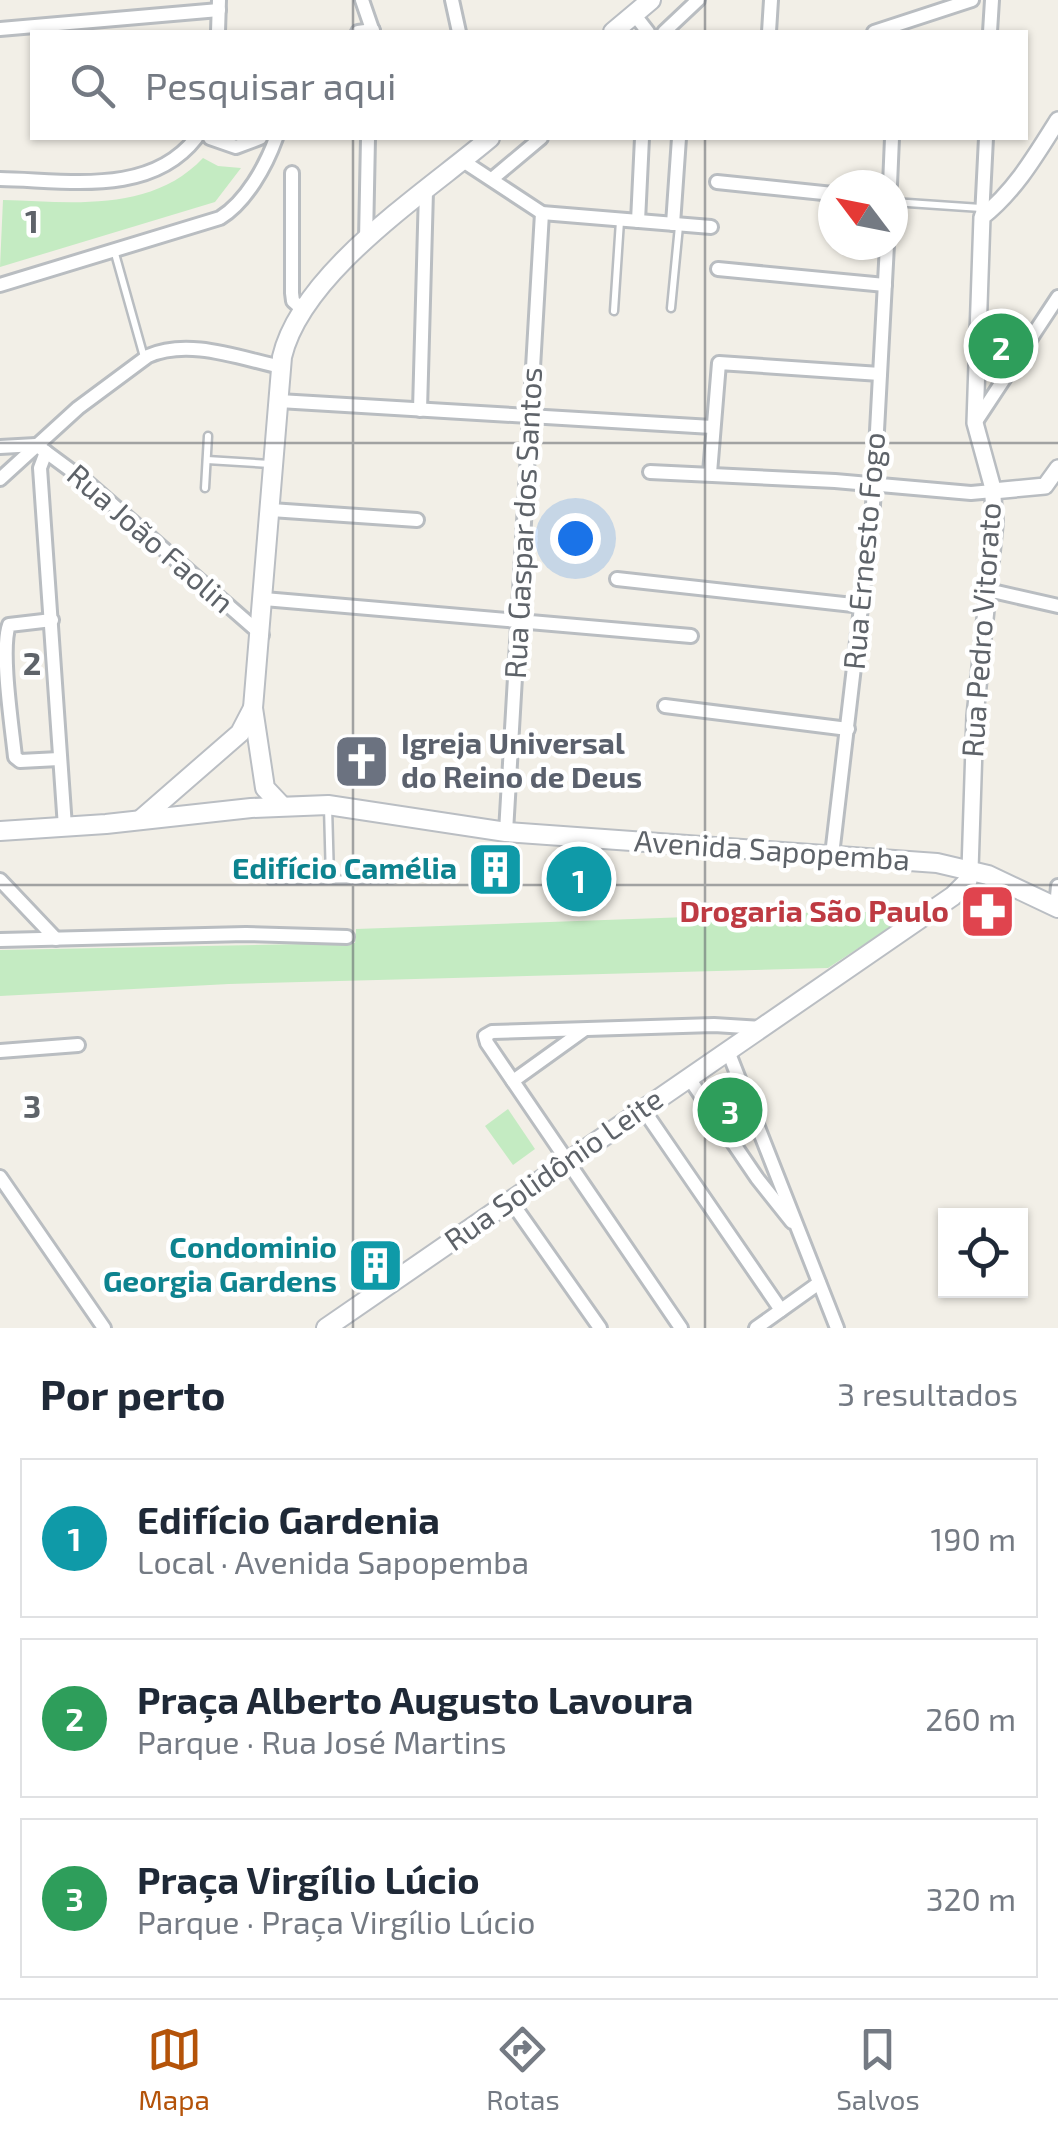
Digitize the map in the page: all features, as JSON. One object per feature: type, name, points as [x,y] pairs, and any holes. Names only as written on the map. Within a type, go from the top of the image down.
[{"type":"main road","points":[[615,30],[652,0]]},
{"type":"main road","points":[[282,806],[266,788],[254,708],[281,367],[287,336],[302,310],[366,240],[488,140]]},
{"type":"main road","points":[[140,820],[234,740],[254,708]]},
{"type":"main road","points":[[234,740],[248,738],[259,745]]},
{"type":"main road","points":[[251,808],[266,788]]},
{"type":"main road","points":[[171,792],[170,806],[180,816]]},
{"type":"main road","name":"Avenida Sapopemba","points":[[0,831],[251,808],[328,806],[506,832],[937,863],[1004,881],[1057,909]]},
{"type":"main road","name":"Rua Solidônio Leite","points":[[326,1328],[954,896],[967,882],[970,870]]},
{"type":"street","points":[[452,0],[459,30]]},
{"type":"street","points":[[666,30],[698,0]]},
{"type":"street","points":[[769,30],[771,0]]},
{"type":"street","points":[[898,29],[972,0]]},
{"type":"street","points":[[990,30],[992,0]]},
{"type":"street","points":[[367,4],[373,30]]},
{"type":"street","points":[[0,29],[219,5],[218,30]]},
{"type":"street","points":[[634,14],[646,30]]},
{"type":"street","points":[[684,15],[684,30]]},
{"type":"street","points":[[986,140],[982,213],[998,205],[1058,120]]},
{"type":"street","points":[[0,179],[116,181],[166,164],[194,140]]},
{"type":"street","points":[[216,140],[236,147],[255,140]]},
{"type":"street","points":[[0,285],[220,218],[230,212],[260,171],[275,140]]},
{"type":"street","points":[[366,240],[370,140]]},
{"type":"street","points":[[492,179],[538,140]]},
{"type":"street","points":[[638,222],[642,140]]},
{"type":"street","points":[[676,224],[679,140]]},
{"type":"street","points":[[891,170],[892,140]]},
{"type":"street","points":[[463,160],[542,214],[711,226]]},
{"type":"street","points":[[292,173],[292,292],[293,301],[302,310]]},
{"type":"street","points":[[717,182],[818,192]]},
{"type":"street","points":[[420,410],[426,191]]},
{"type":"street","name":"Rua Pedro Vitorato","points":[[970,870],[975,716],[995,522],[992,491],[975,423],[982,213]]},
{"type":"street","name":"Rua Gaspar dos Santos","points":[[506,832],[542,214]]},
{"type":"street","name":"Rua Ernesto Fogo","points":[[832,856],[874,484],[886,260]]},
{"type":"street","points":[[718,269],[885,284]]},
{"type":"street","points":[[975,423],[1058,296]]},
{"type":"street","points":[[0,479],[144,358],[161,350],[184,347],[281,367]]},
{"type":"street","points":[[710,473],[720,363],[880,374]]},
{"type":"street","points":[[279,401],[712,426]]},
{"type":"street","points":[[0,446],[41,448]]},
{"type":"street","points":[[41,448],[66,827]]},
{"type":"street","name":"Rua João Faolin","points":[[41,448],[88,483],[262,635]]},
{"type":"street","points":[[650,472],[971,493],[1052,486],[1058,468]]},
{"type":"street","points":[[271,510],[417,520]]},
{"type":"street","points":[[617,578],[862,606]]},
{"type":"street","points":[[988,590],[1058,606]]},
{"type":"street","points":[[264,598],[690,636]]},
{"type":"street","points":[[52,620],[9,625],[6,658],[16,759],[59,759]]},
{"type":"street","points":[[665,706],[848,729]]},
{"type":"street","points":[[0,880],[56,938]]},
{"type":"street","points":[[1057,909],[1058,886]]},
{"type":"street","points":[[0,940],[246,934],[348,937]]},
{"type":"street","points":[[681,1328],[485,1036],[492,1032],[714,1025],[762,1028]]},
{"type":"street","points":[[513,1081],[584,1030]]},
{"type":"street","points":[[0,1050],[78,1045]]},
{"type":"street","points":[[728,1051],[836,1328]]},
{"type":"street","points":[[688,1078],[799,1232]]},
{"type":"street","points":[[643,1109],[781,1310]]},
{"type":"street","points":[[0,1177],[104,1328]]},
{"type":"street","points":[[510,1200],[600,1328]]},
{"type":"street","points":[[756,1328],[819,1283]]},
{"type":"lane","points":[[908,204],[982,213]]},
{"type":"lane","points":[[614,311],[620,220]]},
{"type":"lane","points":[[671,308],[676,224]]},
{"type":"lane","points":[[114,250],[144,358]]},
{"type":"lane","points":[[204,488],[208,436]]},
{"type":"lane","points":[[206,460],[274,465]]},
{"type":"lane","points":[[328,806],[330,880]]},
{"type":"lane","points":[[270,880],[393,880]]},
{"type":"green space","points":[[203,158],[218,166],[241,168],[215,202],[0,267],[3,200],[83,202],[135,196],[182,176]]},
{"type":"green space","points":[[867,912],[903,919],[828,968],[229,984],[0,996],[0,950],[355,943],[356,929]]},
{"type":"green space","points":[[508,1109],[535,1149],[513,1165],[485,1126]]},
{"type":"place","name":"Praça Alberto Augusto Lavoura","points":[[1001,346]]},
{"type":"place","name":"Igreja Universal do Reino de Deus","points":[[362,761]]},
{"type":"place","name":"Edifício Camélia","points":[[496,869]]},
{"type":"place","name":"Edifício Gardenia","points":[[579,879]]},
{"type":"place","name":"Drogaria São Paulo","points":[[988,912]]},
{"type":"place","name":"Praça Virgílio Lúcio","points":[[730,1110]]},
{"type":"place","name":"Condominio Georgia Gardens","points":[[376,1265]]}]
